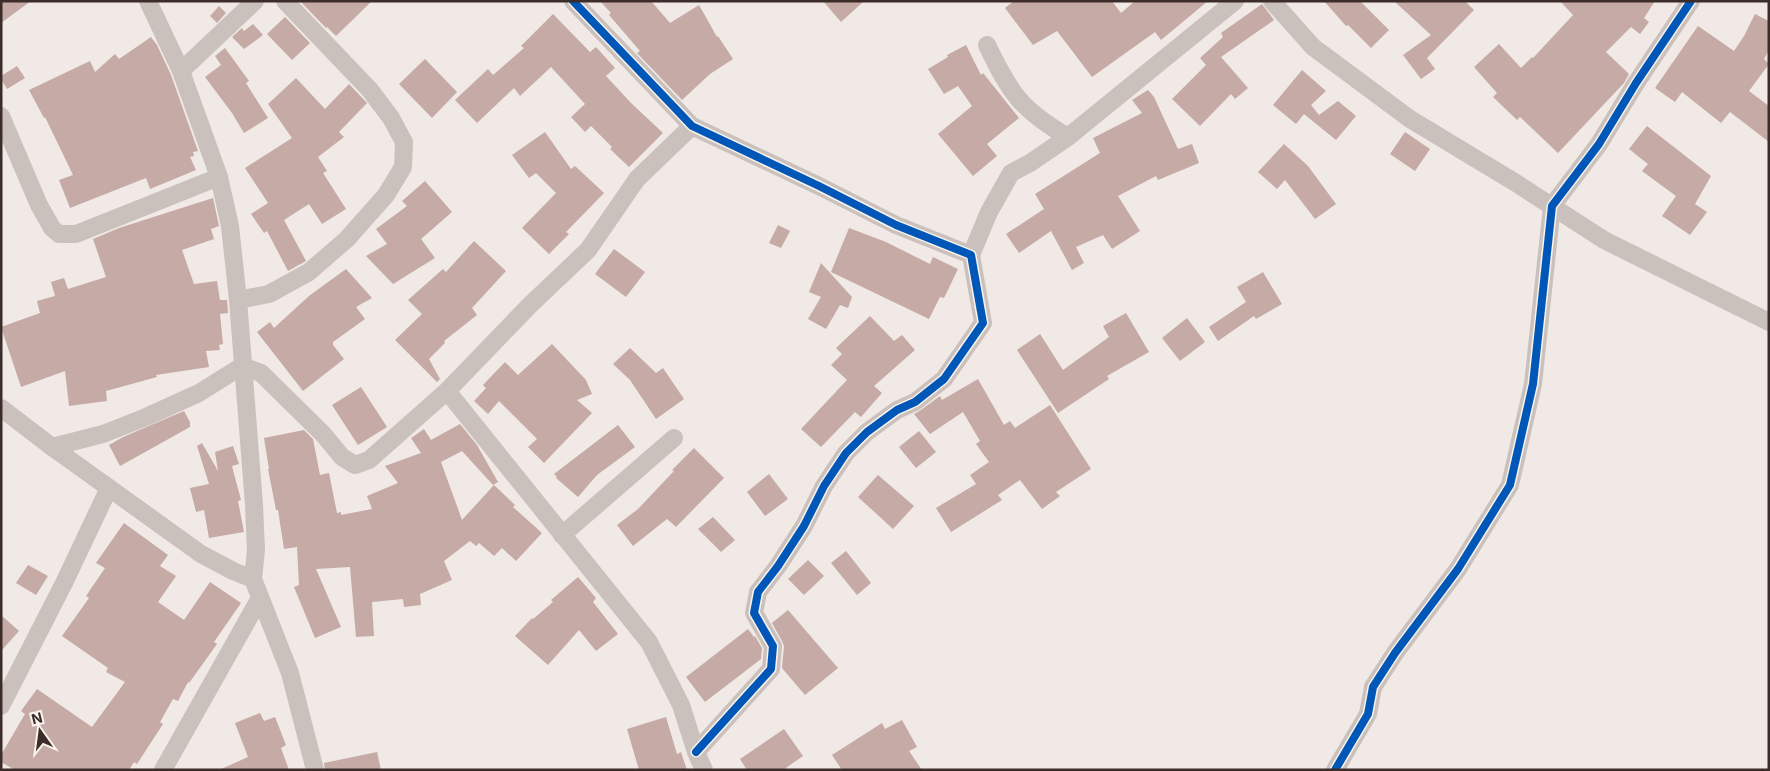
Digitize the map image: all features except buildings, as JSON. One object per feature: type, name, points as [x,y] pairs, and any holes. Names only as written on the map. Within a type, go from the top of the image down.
[{"type":"street","points":[[148,1],[181,71],[218,177],[230,226],[238,300],[256,550],[253,579],[290,673],[315,770]]},
{"type":"street","points":[[181,71],[255,1]]},
{"type":"street","points":[[238,300],[269,294],[308,272],[347,239],[386,195],[403,167],[404,142],[392,118],[370,90],[285,1]]},
{"type":"street","points":[[572,1],[692,126],[896,225],[971,255]]},
{"type":"street","points":[[696,752],[772,669],[773,646],[754,613],[758,592],[778,566],[804,526],[824,486],[846,453],[867,432],[897,410],[915,402],[944,379],[983,323],[971,255],[989,212],[1011,173],[1030,163],[1068,137],[1235,1]]},
{"type":"street","points":[[1272,1],[1313,48],[1410,119],[1604,240],[1769,322]]},
{"type":"street","points":[[1335,770],[1368,714],[1373,687],[1395,653],[1458,569],[1510,485],[1533,384],[1552,206],[1599,144],[1636,82],[1691,1]]},
{"type":"street","points":[[987,45],[1004,80],[1022,105],[1044,124],[1068,137]]},
{"type":"street","points":[[1,116],[39,205],[52,228],[59,234],[76,234],[218,177]]},
{"type":"street","points":[[242,366],[261,373],[323,434],[342,456],[355,466],[369,460],[447,391],[530,305],[588,250],[637,179],[692,126]]},
{"type":"street","points":[[52,447],[103,434],[146,417],[199,393],[242,366]]},
{"type":"street","points":[[447,391],[649,642],[681,705],[696,752],[704,770]]},
{"type":"street","points":[[1,408],[201,554],[253,579]]},
{"type":"street","points":[[562,535],[674,438]]},
{"type":"street","points":[[1,706],[64,583],[109,488]]},
{"type":"street","points":[[163,770],[260,598]]},
{"type":"cycle path","points":[[573,1],[692,126],[896,225],[971,255],[983,323],[944,379],[915,402],[897,410],[867,432],[846,453],[824,486],[804,526],[778,566],[758,592],[754,613],[773,646],[771,669],[696,752]]},
{"type":"cycle path","points":[[1335,770],[1368,714],[1373,687],[1395,653],[1458,569],[1510,485],[1533,384],[1552,206],[1599,144],[1636,83],[1691,1]]}]
